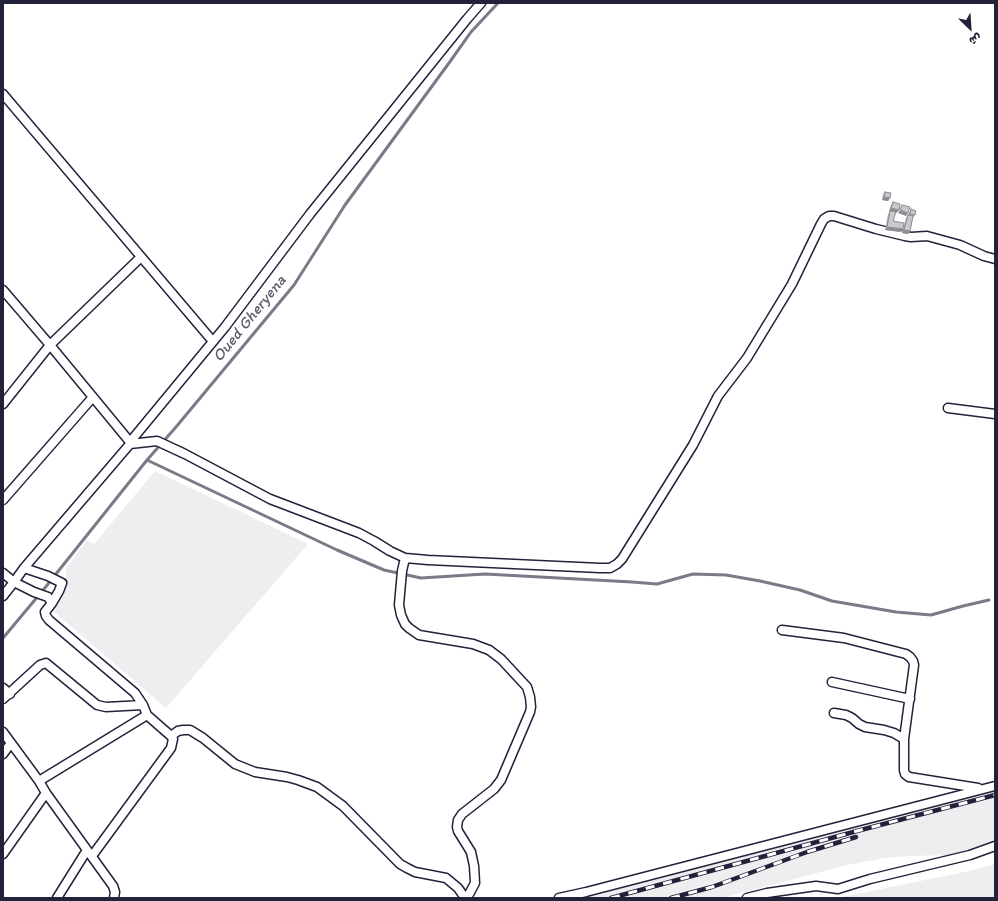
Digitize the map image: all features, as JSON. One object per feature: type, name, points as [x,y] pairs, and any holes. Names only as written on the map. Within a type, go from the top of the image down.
[{"type":"street","points":[[3,596],[24,568],[130,443],[225,327],[310,214],[481,3]]},
{"type":"street","points":[[3,94],[210,338]]},
{"type":"street","points":[[130,443],[157,441],[169,446],[270,499],[359,533],[405,558],[610,568],[622,559],[693,445],[718,396],[747,358],[795,278],[820,224],[824,219],[829,216],[834,216],[904,236],[927,236],[960,245],[984,256],[995,259]]},
{"type":"street","points":[[3,404],[50,345],[141,257]]},
{"type":"street","points":[[3,290],[130,443]]},
{"type":"street","points":[[3,500],[93,397]]},
{"type":"street","points":[[948,408],[995,414]]},
{"type":"street","points":[[171,736],[183,730],[190,730],[203,738],[235,764],[255,772],[293,778],[317,787],[343,806],[400,864],[415,872],[446,878],[458,888],[466,898],[475,883],[474,866],[471,852],[458,830],[458,820],[462,814],[494,789],[501,780],[530,712],[530,697],[526,687],[501,659],[489,650],[474,644],[425,636],[414,632],[409,628],[402,620],[399,610],[402,571],[405,558]]},
{"type":"street","points":[[24,568],[48,576],[62,583],[59,592],[50,600],[45,612],[46,616],[135,693],[143,705],[147,715],[173,739],[171,748],[89,853],[57,898]]},
{"type":"street","points":[[3,573],[14,582],[50,600]]},
{"type":"street","points":[[782,630],[844,638],[906,654],[910,657],[914,665],[904,739],[905,774],[909,777],[983,789]]},
{"type":"street","points":[[5,694],[40,665],[46,663],[97,705],[106,707],[143,705]]},
{"type":"street","points":[[832,682],[910,699]]},
{"type":"street","points":[[834,713],[846,715],[865,727],[894,733],[904,739]]},
{"type":"street","points":[[39,781],[147,715]]},
{"type":"street","points":[[3,732],[113,886],[115,892],[114,898]]},
{"type":"street","points":[[3,754],[12,743]]},
{"type":"street","points":[[559,898],[995,786]]},
{"type":"street","points":[[3,854],[46,793]]},
{"type":"street","points":[[747,898],[767,893],[816,886],[838,889],[970,855],[995,846]]},
{"type":"shaded area","points":[[155,471],[308,544],[166,708],[52,610],[61,599],[66,585],[66,569],[87,540],[94,544]]},
{"type":"shaded area","points":[[995,790],[995,843],[955,855],[885,858],[847,865],[722,898],[586,898]]},
{"type":"shaded area","points":[[995,864],[995,898],[837,898],[974,870]]},
{"type":"building","points":[[885,192],[891,193],[890,198],[884,197]]},
{"type":"building","points":[[893,202],[900,204],[899,210],[891,208]]},
{"type":"building","points":[[902,205],[910,207],[908,213],[900,210]]},
{"type":"building","points":[[911,209],[916,211],[915,215],[910,214]]},
{"type":"building","points":[[890,211],[896,212],[893,221],[904,223],[903,229],[887,227]]},
{"type":"building","points":[[908,215],[913,216],[910,231],[904,230]]},
{"type":"waterway","name":"Oued Gheryena","points":[[3,638],[147,460],[294,285],[345,205],[471,32],[498,3]]},
{"type":"waterway","points":[[147,460],[337,550],[384,570],[421,578],[485,574],[657,584],[693,574],[726,575],[800,590],[832,601],[896,612],[931,615],[989,600]]},
{"type":"railway","points":[[611,898],[995,795]]},
{"type":"railway","points":[[671,898],[712,887],[807,852],[856,837]]}]
